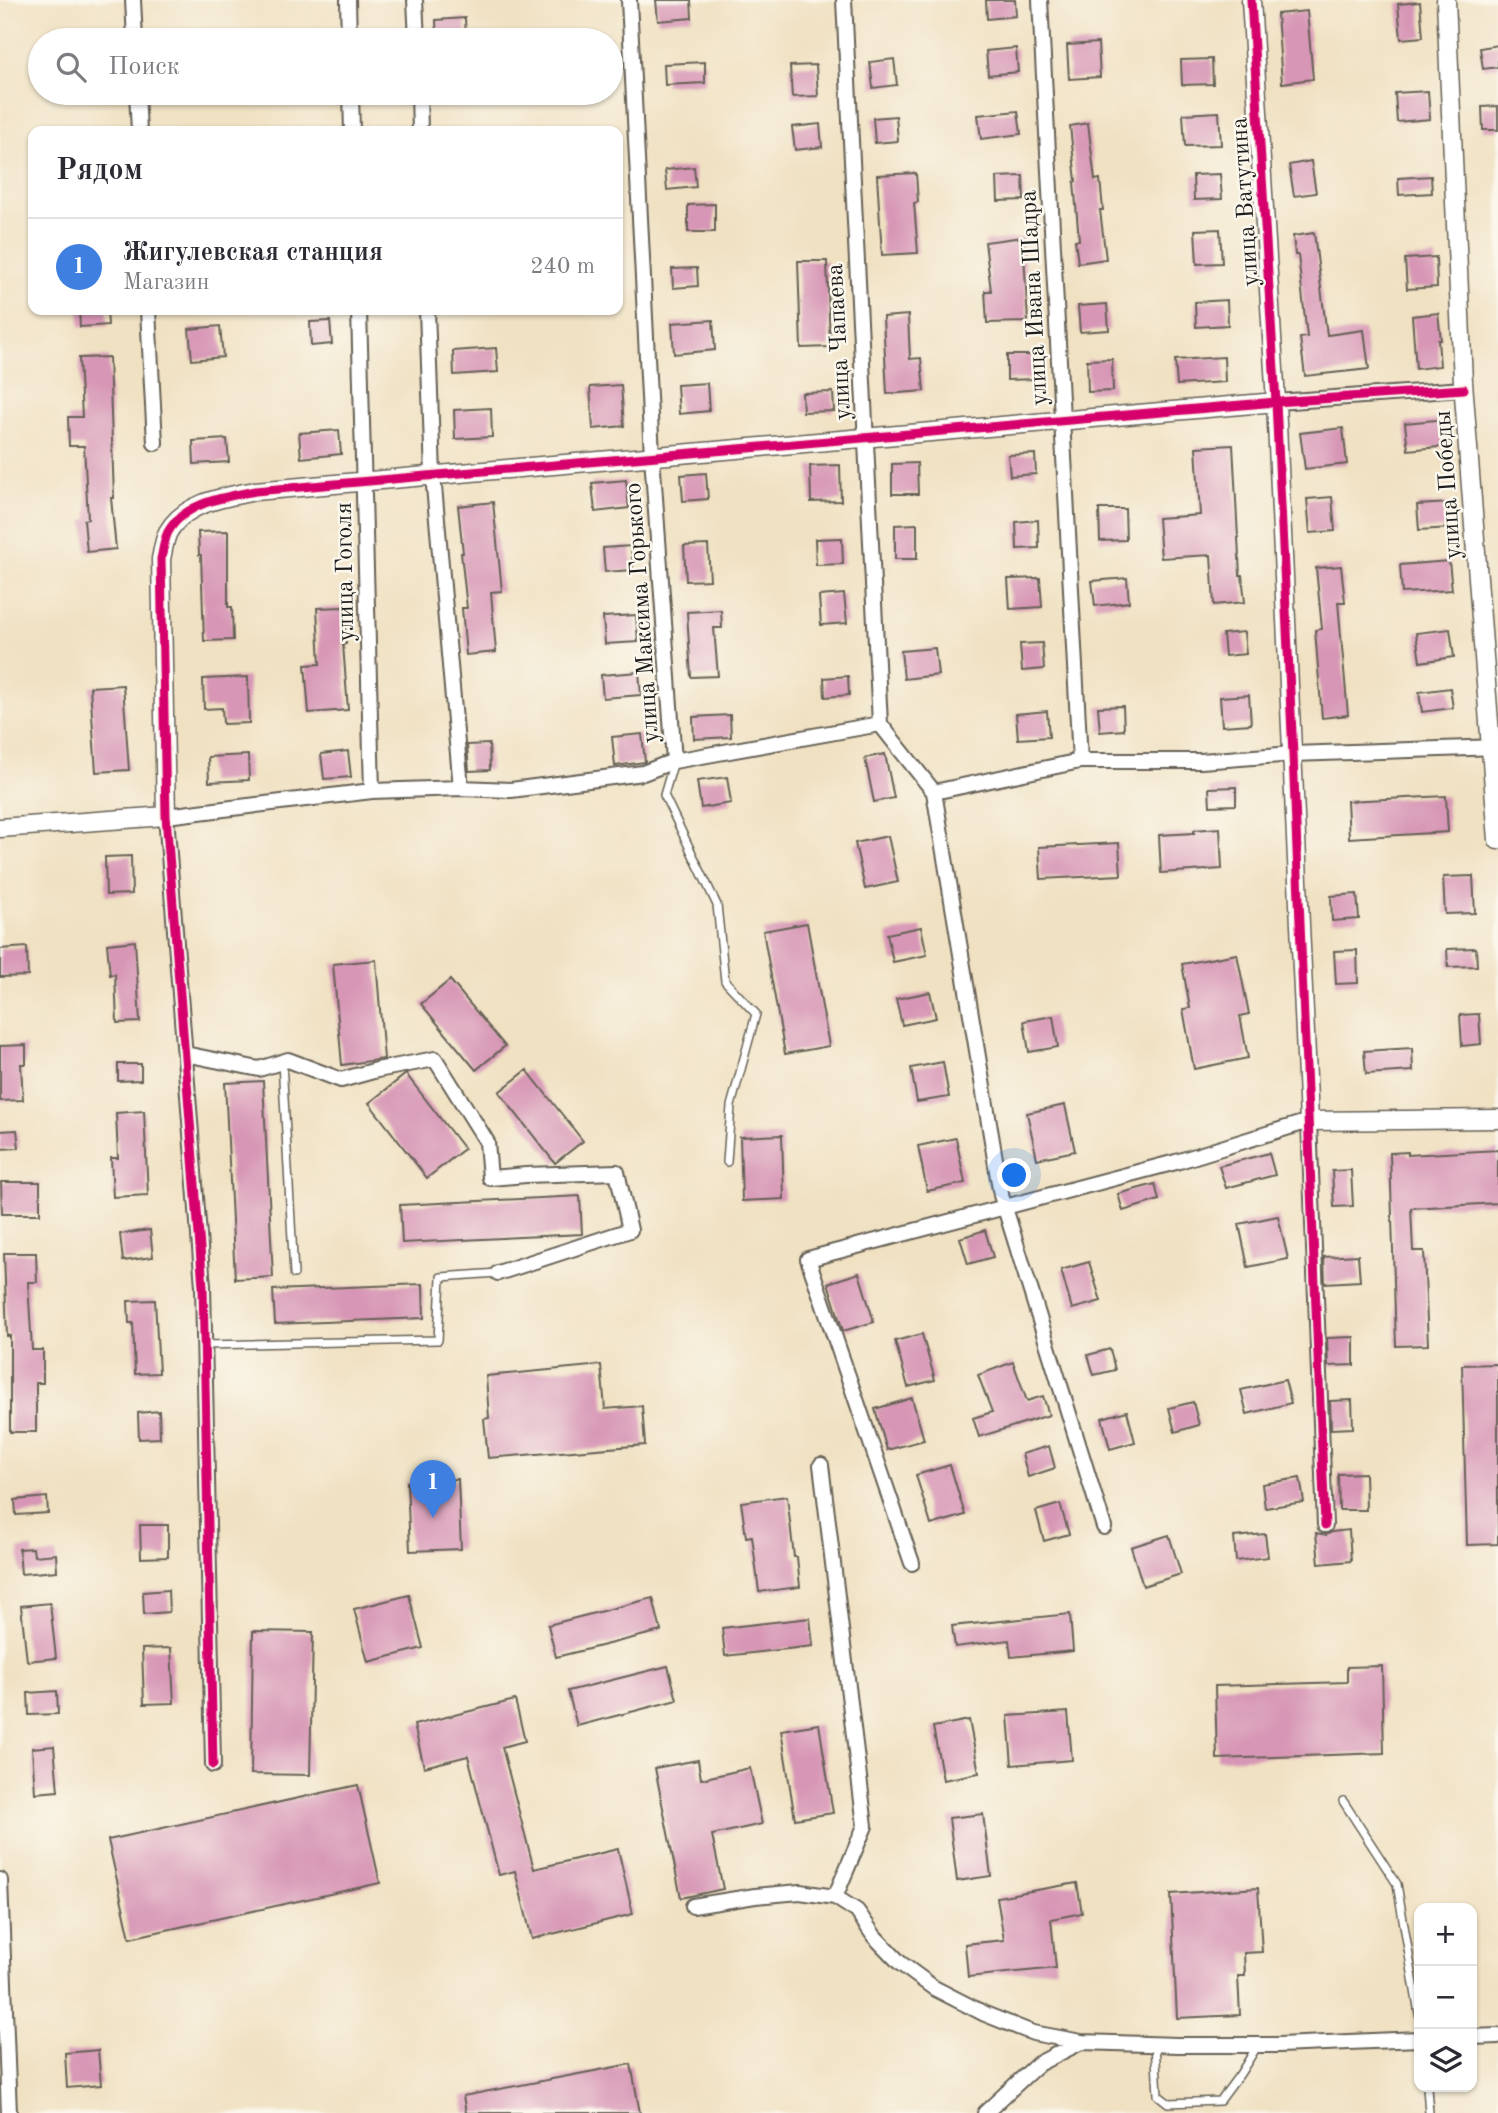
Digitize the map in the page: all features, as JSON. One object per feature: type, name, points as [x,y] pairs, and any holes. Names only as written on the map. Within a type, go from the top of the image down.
[{"type":"street","points":[[133,0],[134,28]]},
{"type":"street","points":[[348,0],[349,28]]},
{"type":"street","points":[[415,0],[416,28]]},
{"type":"street","name":"улица Максима Горького","points":[[629,0],[652,456],[674,761]]},
{"type":"street","name":"улица Чапаева","points":[[844,0],[880,724]]},
{"type":"street","name":"улица Ивана Шадра","points":[[1040,0],[1080,761]]},
{"type":"street","name":"улица Ватутина","points":[[1251,0],[1276,402],[1309,1121]]},
{"type":"street","name":"улица Победы","points":[[1446,0],[1464,389],[1495,747],[1498,840]]},
{"type":"street","points":[[138,105],[139,126]]},
{"type":"street","points":[[351,105],[352,126]]},
{"type":"street","points":[[419,105],[420,126]]},
{"type":"street","points":[[148,315],[155,443]]},
{"type":"street","name":"улица Гоголя","points":[[359,315],[372,791]]},
{"type":"street","points":[[427,315],[433,475],[461,788]]},
{"type":"street","points":[[213,1765],[203,1286],[166,816],[161,559],[168,533],[181,517],[213,500],[255,491],[1062,420],[1464,389]]},
{"type":"street","points":[[0,828],[166,816],[372,791],[461,788],[511,790],[643,773],[674,761],[880,724],[934,792],[1001,1195],[1104,1527]]},
{"type":"street","points":[[934,792],[1080,761],[1201,761],[1293,754],[1495,747]]},
{"type":"street","points":[[185,1054],[259,1069],[288,1060],[341,1080],[435,1059],[487,1142],[490,1178],[617,1172],[630,1230],[498,1273]]},
{"type":"street","points":[[912,1563],[808,1259],[1176,1162],[1309,1121],[1498,1119]]},
{"type":"street","points":[[1309,1121],[1325,1525]]},
{"type":"street","points":[[821,1465],[865,1826],[835,1896]]},
{"type":"street","points":[[0,1880],[9,2113]]},
{"type":"street","points":[[693,1906],[800,1892],[835,1896],[857,1912],[874,1937],[900,1963],[934,1988],[985,2014],[1033,2033],[1081,2042],[1258,2045],[1414,2039]]},
{"type":"street","points":[[1477,2037],[1498,2036]]},
{"type":"street","points":[[985,2113],[1038,2064],[1081,2042]]},
{"type":"lane","points":[[674,761],[664,795],[717,905],[724,981],[756,1014],[730,1106],[727,1163]]},
{"type":"lane","points":[[282,1062],[294,1274]]},
{"type":"lane","points":[[204,1345],[438,1340],[441,1277],[498,1273]]},
{"type":"lane","points":[[1343,1801],[1397,1884],[1414,1984]]},
{"type":"lane","points":[[1155,2045],[1157,2095],[1168,2103],[1220,2101],[1258,2045]]},
{"type":"lane","points":[[1427,2092],[1429,2113]]},
{"type":"building","points":[[656,0],[691,0],[692,18],[658,21]]},
{"type":"building","points":[[986,0],[1015,0],[1016,16],[987,19]]},
{"type":"building","points":[[1420,2],[1423,37],[1401,39],[1398,4]]},
{"type":"building","points":[[1307,11],[1313,79],[1282,83],[1277,14]]},
{"type":"building","points":[[465,18],[465,28],[436,28],[436,20]]},
{"type":"building","points":[[1098,43],[1100,77],[1069,79],[1067,45]]},
{"type":"building","points":[[1498,45],[1498,67],[1483,69],[1480,48]]},
{"type":"building","points":[[1016,48],[1018,72],[988,75],[986,51]]},
{"type":"building","points":[[894,59],[897,85],[873,88],[870,62]]},
{"type":"building","points":[[1212,59],[1213,84],[1182,85],[1181,60]]},
{"type":"building","points":[[705,62],[705,83],[665,85],[664,64]]},
{"type":"building","points":[[816,65],[818,96],[792,97],[790,66]]},
{"type":"building","points":[[1428,91],[1430,119],[1397,122],[1395,93]]},
{"type":"building","points":[[1498,106],[1498,130],[1483,130],[1482,107]]},
{"type":"building","points":[[1018,111],[1021,134],[981,139],[978,115]]},
{"type":"building","points":[[1219,112],[1221,145],[1185,146],[1183,114]]},
{"type":"building","points":[[896,116],[898,141],[875,143],[873,118]]},
{"type":"building","points":[[1088,123],[1095,180],[1100,179],[1103,210],[1100,210],[1106,259],[1078,263],[1075,240],[1079,240],[1076,181],[1070,126]]},
{"type":"building","points":[[820,124],[822,147],[795,150],[792,127]]},
{"type":"building","points":[[1311,161],[1316,193],[1294,196],[1289,165]]},
{"type":"building","points":[[694,167],[696,187],[667,190],[665,170]]},
{"type":"building","points":[[916,173],[918,202],[914,203],[918,253],[882,255],[877,175]]},
{"type":"building","points":[[1220,174],[1222,199],[1194,200],[1193,175]]},
{"type":"building","points":[[1023,176],[1024,200],[998,201],[997,177]]},
{"type":"building","points":[[1431,176],[1432,193],[1399,195],[1398,178]]},
{"type":"building","points":[[715,204],[715,232],[688,232],[688,205]]},
{"type":"building","points":[[1220,229],[1222,263],[1197,264],[1195,230]]},
{"type":"building","points":[[1314,233],[1327,335],[1364,330],[1369,369],[1305,376],[1300,338],[1307,337],[1298,255],[1295,255],[1293,236]]},
{"type":"building","points":[[1023,237],[1028,322],[987,323],[985,291],[991,291],[985,242]]},
{"type":"building","points":[[1436,257],[1437,287],[1407,289],[1405,259]]},
{"type":"building","points":[[798,261],[827,261],[830,347],[801,348]]},
{"type":"building","points":[[697,268],[698,286],[673,288],[672,269]]},
{"type":"building","points":[[1227,300],[1228,325],[1196,327],[1195,302]]},
{"type":"building","points":[[1107,304],[1109,330],[1080,332],[1078,306]]},
{"type":"building","points":[[1438,313],[1440,366],[1416,369],[1412,316]]},
{"type":"building","points":[[79,315],[107,315],[108,325],[80,327]]},
{"type":"building","points":[[908,315],[910,359],[921,358],[924,391],[887,394],[883,317]]},
{"type":"building","points":[[713,320],[715,350],[674,354],[672,323]]},
{"type":"building","points":[[330,321],[332,344],[311,346],[310,322]]},
{"type":"building","points":[[220,326],[223,357],[192,360],[189,329]]},
{"type":"building","points":[[496,348],[498,372],[454,375],[453,351]]},
{"type":"building","points":[[1007,355],[1034,355],[1034,379],[1007,380]]},
{"type":"building","points":[[109,357],[114,498],[111,498],[116,549],[87,552],[84,446],[69,446],[68,417],[82,417],[79,358]]},
{"type":"building","points":[[1224,357],[1225,382],[1177,385],[1175,360]]},
{"type":"building","points":[[1112,359],[1113,391],[1088,392],[1087,360]]},
{"type":"building","points":[[707,383],[709,411],[679,414],[677,385]]},
{"type":"building","points":[[621,385],[624,426],[593,429],[590,387]]},
{"type":"building","points":[[833,392],[834,411],[803,412],[802,393]]},
{"type":"building","points":[[491,408],[492,437],[455,439],[454,410]]},
{"type":"building","points":[[1446,419],[1448,446],[1408,450],[1405,423]]},
{"type":"building","points":[[1343,428],[1347,464],[1305,469],[1300,433]]},
{"type":"building","points":[[339,430],[341,454],[301,458],[299,433]]},
{"type":"building","points":[[227,439],[229,462],[194,464],[193,441]]},
{"type":"building","points":[[1233,445],[1240,575],[1245,602],[1214,605],[1211,555],[1161,558],[1158,518],[1200,515],[1196,447]]},
{"type":"building","points":[[1035,454],[1036,474],[1010,476],[1008,455]]},
{"type":"building","points":[[917,463],[918,494],[892,494],[892,464]]},
{"type":"building","points":[[840,465],[841,501],[811,502],[810,466]]},
{"type":"building","points":[[706,473],[708,499],[683,501],[681,475]]},
{"type":"building","points":[[626,480],[629,508],[595,512],[592,483]]},
{"type":"building","points":[[1332,497],[1335,531],[1310,533],[1307,499]]},
{"type":"building","points":[[493,502],[502,591],[491,592],[496,652],[466,655],[462,608],[467,608],[458,506]]},
{"type":"building","points":[[1450,503],[1452,528],[1419,530],[1417,505]]},
{"type":"building","points":[[1099,509],[1125,509],[1126,540],[1100,541]]},
{"type":"building","points":[[1038,520],[1039,548],[1017,549],[1016,522]]},
{"type":"building","points":[[917,524],[917,559],[895,559],[895,525]]},
{"type":"building","points":[[228,531],[228,607],[232,607],[233,640],[204,641],[198,532]]},
{"type":"building","points":[[842,538],[843,564],[816,565],[815,539]]},
{"type":"building","points":[[708,545],[710,580],[686,581],[684,546]]},
{"type":"building","points":[[631,546],[633,570],[605,572],[603,548]]},
{"type":"building","points":[[1449,561],[1452,590],[1402,593],[1400,565]]},
{"type":"building","points":[[1341,566],[1345,602],[1338,602],[1348,715],[1322,718],[1315,630],[1322,629],[1316,568]]},
{"type":"building","points":[[1040,578],[1042,607],[1010,609],[1008,579]]},
{"type":"building","points":[[1127,578],[1129,602],[1095,606],[1092,581]]},
{"type":"building","points":[[844,594],[847,623],[821,625],[819,596]]},
{"type":"building","points":[[344,607],[346,644],[343,644],[348,710],[309,713],[305,665],[320,664],[317,608]]},
{"type":"building","points":[[721,610],[722,628],[714,628],[718,676],[691,677],[687,612]]},
{"type":"building","points":[[636,615],[638,642],[605,644],[603,617]]},
{"type":"building","points":[[1450,629],[1454,657],[1420,662],[1416,633]]},
{"type":"building","points":[[1244,632],[1246,654],[1225,656],[1223,634]]},
{"type":"building","points":[[1042,643],[1044,669],[1022,671],[1020,644]]},
{"type":"building","points":[[935,648],[938,675],[904,679],[901,651]]},
{"type":"building","points":[[639,672],[641,695],[603,698],[601,675]]},
{"type":"building","points":[[848,676],[849,695],[825,697],[824,678]]},
{"type":"building","points":[[248,677],[249,723],[223,724],[222,708],[204,709],[203,679]]},
{"type":"building","points":[[123,685],[129,770],[96,772],[90,687]]},
{"type":"building","points":[[1450,688],[1453,708],[1422,712],[1419,692]]},
{"type":"building","points":[[1249,695],[1251,724],[1222,726],[1220,697]]},
{"type":"building","points":[[1123,706],[1124,730],[1100,732],[1098,707]]},
{"type":"building","points":[[1047,711],[1049,737],[1018,739],[1016,714]]},
{"type":"building","points":[[730,715],[731,737],[694,739],[693,717]]},
{"type":"building","points":[[642,734],[645,762],[615,766],[612,737]]},
{"type":"building","points":[[489,744],[490,770],[469,771],[467,745]]},
{"type":"building","points":[[348,751],[351,777],[324,779],[321,754]]},
{"type":"building","points":[[885,754],[894,798],[874,802],[865,758]]},
{"type":"building","points":[[248,755],[249,780],[209,782],[208,757]]},
{"type":"building","points":[[727,777],[731,803],[701,808],[697,781]]},
{"type":"building","points":[[1236,787],[1236,805],[1210,806],[1209,788]]},
{"type":"building","points":[[1446,796],[1448,832],[1349,838],[1347,801]]},
{"type":"building","points":[[1220,828],[1222,869],[1161,873],[1159,835]]},
{"type":"building","points":[[888,836],[898,882],[865,889],[855,843]]},
{"type":"building","points":[[1119,843],[1121,875],[1041,879],[1039,847]]},
{"type":"building","points":[[131,856],[132,894],[106,895],[105,857]]},
{"type":"building","points":[[1473,876],[1475,913],[1445,914],[1443,877]]},
{"type":"building","points":[[1357,894],[1359,919],[1332,921],[1331,896]]},
{"type":"building","points":[[807,923],[829,1046],[785,1054],[763,931]]},
{"type":"building","points":[[921,927],[927,955],[893,962],[887,934]]},
{"type":"building","points":[[135,941],[140,1022],[117,1023],[115,974],[110,975],[107,944]]},
{"type":"building","points":[[27,947],[28,976],[0,977],[0,949]]},
{"type":"building","points":[[1476,948],[1477,966],[1448,967],[1447,949]]},
{"type":"building","points":[[1357,950],[1358,983],[1336,984],[1334,951]]},
{"type":"building","points":[[1237,954],[1249,1014],[1240,1016],[1248,1058],[1194,1069],[1183,1009],[1190,1008],[1182,964]]},
{"type":"building","points":[[376,960],[384,1059],[342,1065],[333,964]]},
{"type":"building","points":[[450,980],[505,1046],[476,1070],[421,1004]]},
{"type":"building","points":[[930,992],[936,1018],[902,1025],[896,999]]},
{"type":"building","points":[[1479,1014],[1481,1044],[1462,1046],[1460,1015]]},
{"type":"building","points":[[1053,1016],[1058,1047],[1029,1052],[1024,1021]]},
{"type":"building","points":[[26,1045],[26,1064],[21,1064],[23,1100],[0,1101],[0,1046]]},
{"type":"building","points":[[1412,1048],[1413,1071],[1366,1074],[1364,1051]]},
{"type":"building","points":[[943,1062],[949,1097],[917,1102],[911,1068]]},
{"type":"building","points":[[118,1064],[141,1064],[141,1080],[118,1081]]},
{"type":"building","points":[[527,1070],[583,1141],[555,1163],[499,1092]]},
{"type":"building","points":[[406,1074],[464,1149],[427,1178],[369,1103]]},
{"type":"building","points":[[263,1081],[273,1277],[235,1279],[225,1083]]},
{"type":"building","points":[[1065,1105],[1075,1151],[1037,1159],[1027,1113]]},
{"type":"building","points":[[144,1111],[148,1195],[113,1197],[111,1158],[118,1158],[116,1113]]},
{"type":"building","points":[[17,1130],[19,1148],[0,1149],[0,1131]]},
{"type":"building","points":[[782,1135],[784,1199],[742,1201],[740,1137]]},
{"type":"building","points":[[956,1138],[965,1183],[927,1191],[918,1146]]},
{"type":"building","points":[[1498,1150],[1498,1203],[1411,1208],[1413,1251],[1424,1251],[1428,1345],[1396,1346],[1390,1153],[1408,1152],[1408,1155]]},
{"type":"building","points":[[1269,1153],[1275,1175],[1226,1188],[1219,1166]]},
{"type":"building","points":[[1351,1170],[1353,1206],[1334,1207],[1332,1171]]},
{"type":"building","points":[[1,1182],[40,1182],[40,1214],[2,1214]]},
{"type":"building","points":[[1155,1184],[1159,1200],[1123,1211],[1118,1194]]},
{"type":"building","points":[[580,1196],[582,1234],[402,1243],[400,1205]]},
{"type":"building","points":[[1278,1216],[1288,1259],[1248,1267],[1239,1224]]},
{"type":"building","points":[[150,1230],[153,1257],[123,1261],[120,1234]]},
{"type":"building","points":[[985,1230],[993,1257],[968,1264],[960,1238]]},
{"type":"building","points":[[4,1253],[36,1253],[37,1282],[28,1282],[32,1350],[43,1350],[43,1383],[36,1383],[36,1432],[10,1432],[10,1336],[7,1336]]},
{"type":"building","points":[[1358,1255],[1360,1281],[1325,1283],[1324,1257]]},
{"type":"building","points":[[1089,1262],[1101,1301],[1072,1309],[1061,1270]]},
{"type":"building","points":[[859,1273],[874,1322],[843,1331],[828,1283]]},
{"type":"building","points":[[423,1284],[424,1318],[275,1324],[273,1290]]},
{"type":"building","points":[[155,1300],[159,1373],[135,1374],[133,1323],[129,1323],[128,1301]]},
{"type":"building","points":[[922,1334],[935,1380],[908,1387],[895,1341]]},
{"type":"building","points":[[1354,1337],[1354,1365],[1328,1366],[1327,1338]]},
{"type":"building","points":[[1110,1349],[1115,1370],[1094,1375],[1088,1355]]},
{"type":"building","points":[[1013,1362],[1027,1401],[1043,1396],[1049,1415],[979,1437],[973,1418],[992,1412],[978,1375]]},
{"type":"building","points":[[1498,1364],[1498,1544],[1467,1545],[1462,1365]]},
{"type":"building","points":[[601,1365],[605,1409],[642,1406],[645,1445],[488,1458],[484,1419],[489,1418],[486,1376]]},
{"type":"building","points":[[1285,1380],[1291,1403],[1247,1414],[1241,1390]]},
{"type":"building","points":[[912,1398],[924,1440],[887,1450],[875,1409]]},
{"type":"building","points":[[1352,1400],[1353,1428],[1331,1429],[1330,1401]]},
{"type":"building","points":[[1193,1402],[1199,1425],[1175,1432],[1169,1408]]},
{"type":"building","points":[[159,1411],[160,1438],[139,1439],[138,1413]]},
{"type":"building","points":[[1127,1411],[1135,1442],[1110,1449],[1102,1418]]},
{"type":"building","points":[[1049,1446],[1055,1468],[1028,1477],[1022,1454]]},
{"type":"building","points":[[950,1465],[965,1515],[931,1525],[916,1475]]},
{"type":"building","points":[[1365,1473],[1366,1510],[1339,1510],[1338,1474]]},
{"type":"building","points":[[1300,1478],[1304,1502],[1265,1508],[1262,1484]]},
{"type":"building","points":[[458,1479],[461,1549],[410,1551],[407,1482]]},
{"type":"building","points":[[787,1496],[800,1587],[759,1592],[752,1536],[746,1537],[741,1502]]},
{"type":"building","points":[[47,1497],[48,1513],[16,1515],[15,1500]]},
{"type":"building","points":[[1060,1504],[1069,1534],[1044,1541],[1036,1511]]},
{"type":"building","points":[[140,1525],[168,1525],[168,1557],[141,1558]]},
{"type":"building","points":[[1349,1530],[1351,1561],[1319,1564],[1316,1533],[1326,1535]]},
{"type":"building","points":[[1265,1534],[1268,1557],[1236,1561],[1234,1537]]},
{"type":"building","points":[[1169,1535],[1181,1574],[1143,1586],[1131,1547]]},
{"type":"building","points":[[33,1548],[34,1556],[56,1554],[57,1571],[21,1574],[19,1549]]},
{"type":"building","points":[[168,1590],[169,1612],[144,1614],[143,1592]]},
{"type":"building","points":[[409,1595],[423,1648],[368,1662],[354,1609]]},
{"type":"building","points":[[653,1598],[661,1631],[556,1657],[548,1625]]},
{"type":"building","points":[[50,1603],[56,1658],[27,1661],[21,1606]]},
{"type":"building","points":[[1070,1614],[1073,1651],[1011,1657],[1009,1640],[955,1647],[952,1626]]},
{"type":"building","points":[[810,1618],[813,1646],[725,1656],[722,1628]]},
{"type":"building","points":[[253,1631],[313,1632],[310,1775],[251,1774]]},
{"type":"building","points":[[171,1648],[174,1703],[144,1704],[142,1649]]},
{"type":"building","points":[[668,1666],[677,1700],[577,1726],[568,1691]]},
{"type":"building","points":[[1382,1666],[1384,1753],[1217,1759],[1215,1686],[1347,1682],[1347,1667]]},
{"type":"building","points":[[57,1691],[58,1714],[29,1715],[28,1693]]},
{"type":"building","points":[[515,1700],[525,1741],[502,1747],[534,1869],[618,1849],[633,1914],[532,1939],[515,1871],[499,1875],[468,1756],[424,1767],[414,1725]]},
{"type":"building","points":[[1068,1712],[1072,1760],[1012,1765],[1008,1716]]},
{"type":"building","points":[[969,1720],[979,1773],[943,1780],[933,1727]]},
{"type":"building","points":[[819,1724],[833,1813],[795,1819],[781,1730]]},
{"type":"building","points":[[54,1746],[58,1791],[35,1793],[32,1748]]},
{"type":"building","points":[[698,1760],[701,1779],[750,1768],[762,1824],[712,1835],[723,1889],[681,1898],[655,1768]]},
{"type":"building","points":[[358,1785],[380,1883],[130,1938],[108,1840]]},
{"type":"building","points":[[983,1814],[991,1876],[957,1881],[949,1818]]},
{"type":"building","points":[[1077,1883],[1082,1913],[1051,1919],[1056,1968],[968,1977],[965,1944],[1004,1940],[997,1897]]},
{"type":"building","points":[[1258,1888],[1262,1952],[1244,1953],[1245,1976],[1238,1976],[1240,2015],[1177,2018],[1171,1894]]},
{"type":"building","points":[[98,2050],[101,2085],[67,2088],[65,2053]]},
{"type":"building","points":[[631,2064],[640,2113],[466,2113],[463,2096]]},
{"type":"cycle path","points":[[1251,0],[1276,402],[1325,1525]]},
{"type":"cycle path","points":[[213,1765],[203,1286],[166,816],[161,559],[168,532],[175,522],[195,507],[207,502],[255,491],[1276,402],[1464,389]]},
{"type":"place","name":"Жигулевская станция","points":[[433,1518]]}]
